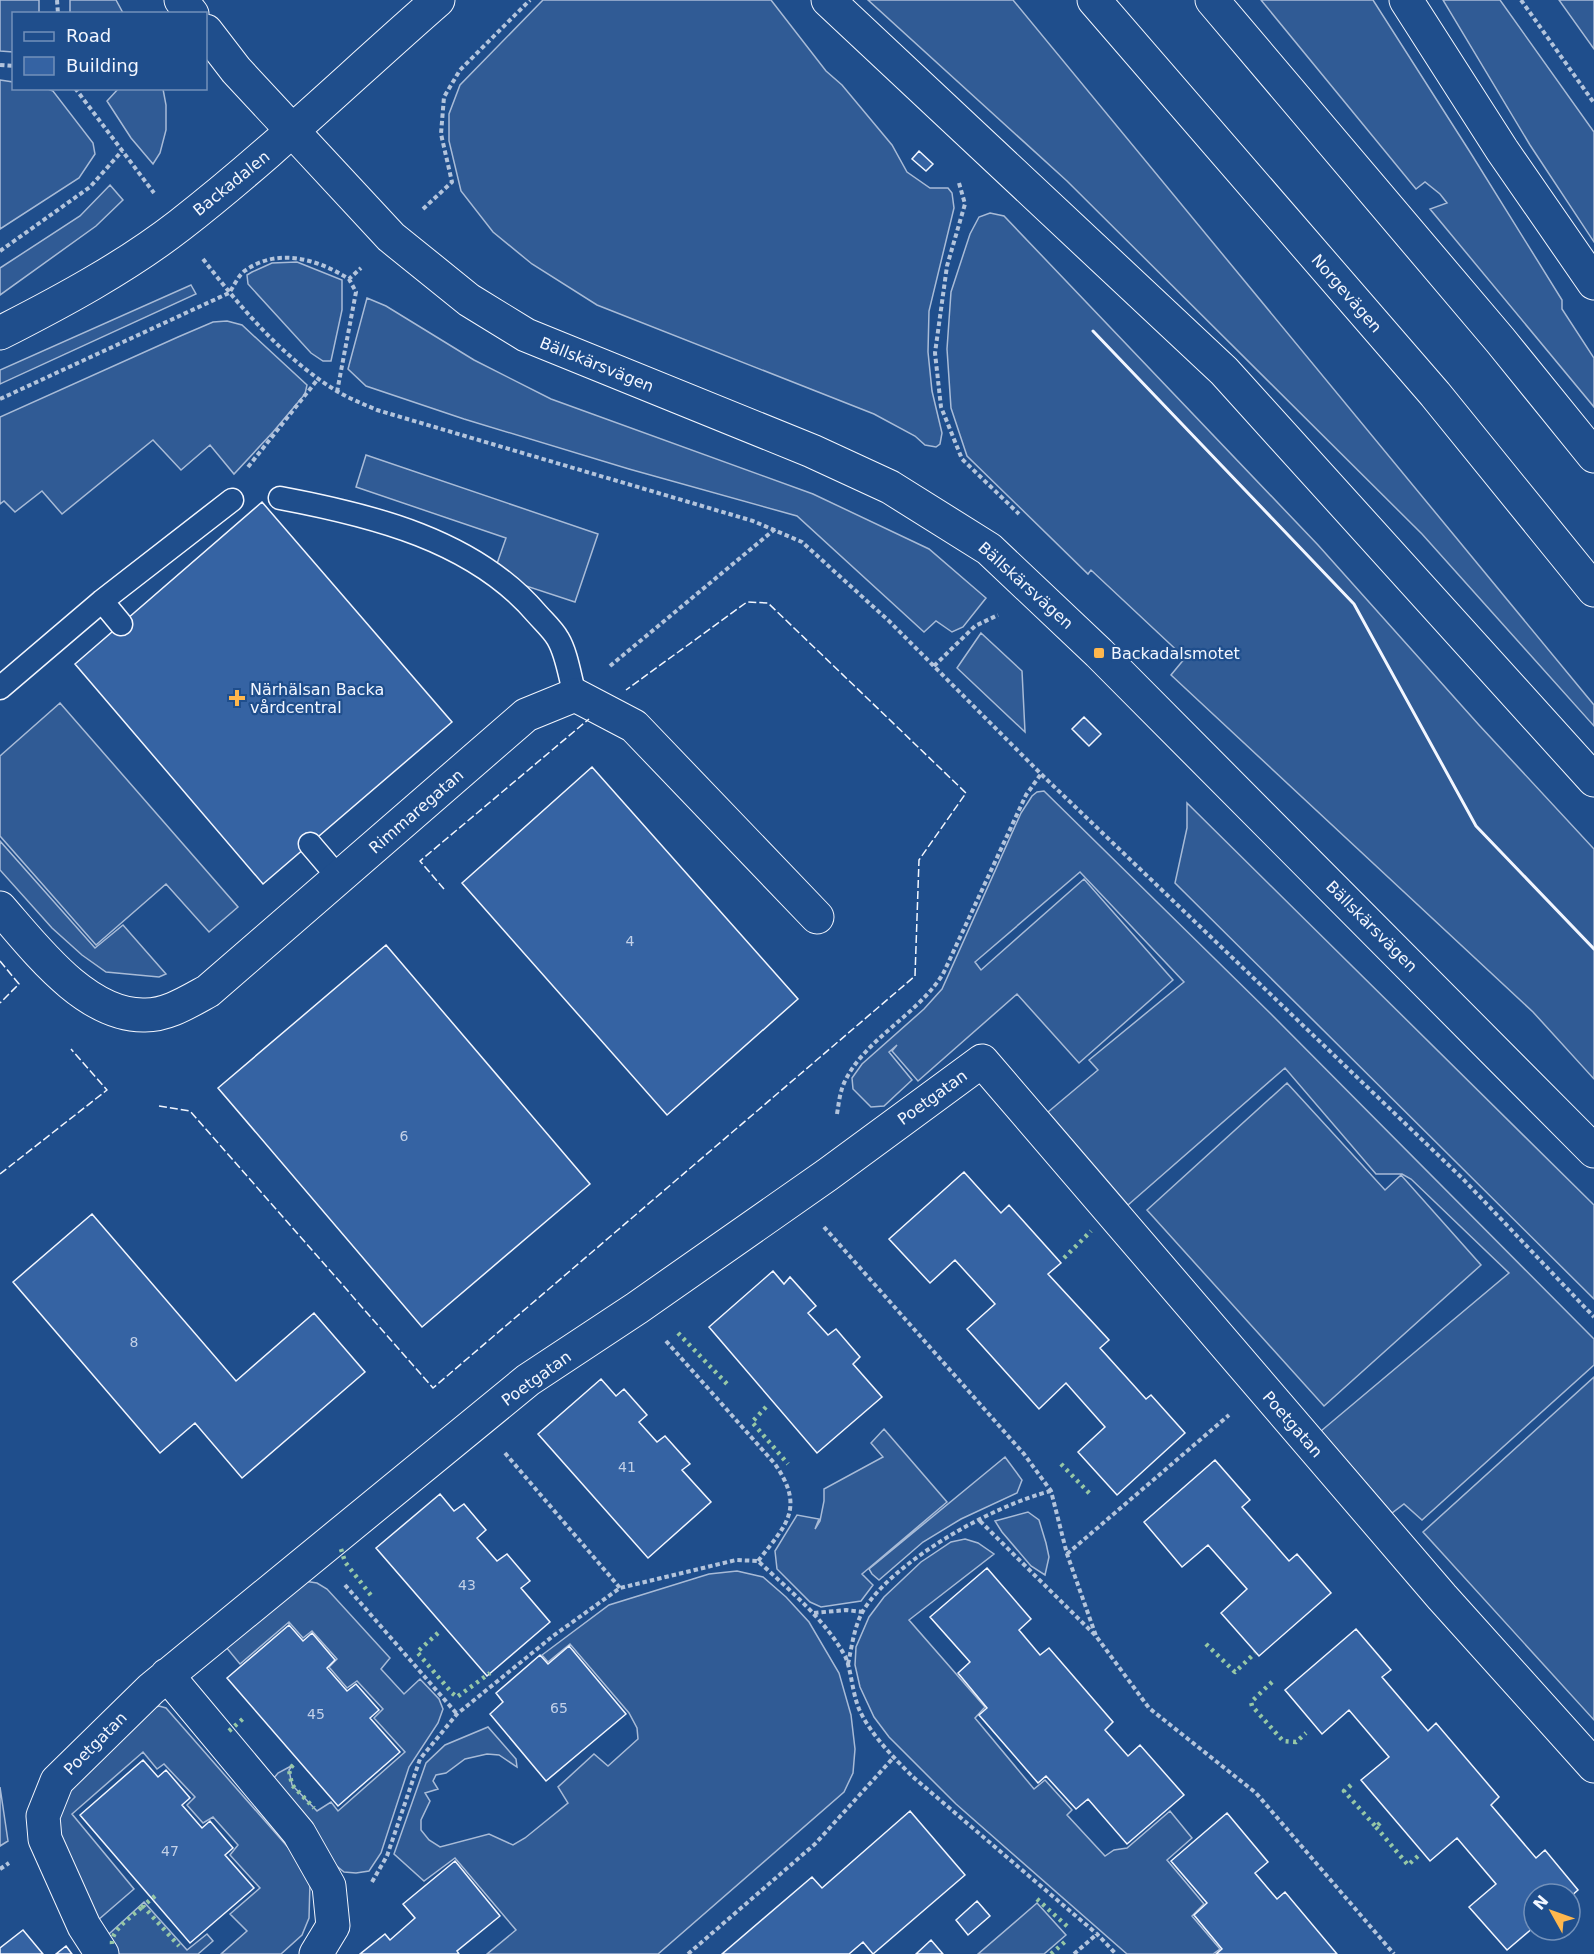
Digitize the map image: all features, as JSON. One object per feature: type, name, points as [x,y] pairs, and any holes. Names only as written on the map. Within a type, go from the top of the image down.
[{"type":"main road","points":[[181,0],[190,12]]},
{"type":"main road","name":"Backadalen","points":[[0,333],[64,301],[178,226],[293,132],[438,0]]},
{"type":"main road","points":[[828,0],[1224,371],[1594,780]]},
{"type":"main road","name":"Norgevägen","points":[[1094,0],[1435,394],[1594,590]]},
{"type":"main road","points":[[1212,0],[1500,339],[1594,456]]},
{"type":"main road","points":[[1406,0],[1502,150],[1594,283]]},
{"type":"main road","name":"Bällskärsvägen","points":[[207,32],[236,70],[391,237],[469,300],[526,335],[812,451],[890,487],[989,549],[1141,694],[1594,1151]]},
{"type":"main road","points":[[575,696],[634,726],[818,917]]},
{"type":"main road","name":"Rimmaregatan","points":[[0,908],[62,978],[116,1012],[143,1015],[182,1006],[208,991],[526,715],[575,696]]},
{"type":"main road","name":"Poetgatan","points":[[102,1954],[84,1926],[45,1839],[43,1816],[57,1781],[168,1675],[528,1380],[638,1308],[827,1175],[982,1061],[1442,1597],[1594,1766]]},
{"type":"main road","points":[[168,1675],[299,1833],[329,1886],[333,1926],[316,1954]]},
{"type":"lane","points":[[280,498],[337,508],[392,525],[473,559],[521,595],[558,639],[575,696]]},
{"type":"lane","points":[[0,688],[102,601],[232,500]]},
{"type":"lane","points":[[102,601],[122,624]]},
{"type":"lane","points":[[310,844],[339,878]]},
{"type":"path","points":[[349,279],[452,182],[441,134],[444,97],[460,70],[531,0]]},
{"type":"path","points":[[1521,0],[1594,103]]},
{"type":"path","points":[[76,90],[229,293],[279,346],[336,392],[377,410],[776,529],[802,542],[1463,1179],[1594,1317]]},
{"type":"path","points":[[0,250],[90,187],[122,151]]},
{"type":"path","points":[[958,180],[965,204],[947,266],[935,353],[941,407],[962,459],[1025,521]]},
{"type":"path","points":[[0,399],[229,293],[245,270],[272,259],[288,257],[327,265],[349,279],[356,292],[336,392]]},
{"type":"path","points":[[232,500],[239,479],[318,379]]},
{"type":"path","points":[[575,696],[776,529]]},
{"type":"path","points":[[933,666],[975,626],[997,616],[1026,585]]},
{"type":"path","points":[[827,1175],[841,1089],[846,1078],[863,1055],[926,999],[939,980],[1026,795],[1041,774]]},
{"type":"path","points":[[796,1196],[1024,1454],[1051,1491],[1067,1554],[1096,1636]]},
{"type":"path","points":[[638,1308],[775,1464],[788,1485],[791,1503],[788,1518],[758,1561]]},
{"type":"path","points":[[1067,1554],[1262,1387]]},
{"type":"path","points":[[478,1421],[620,1588]]},
{"type":"path","points":[[848,1665],[855,1628],[863,1612],[875,1595],[918,1555],[980,1521],[1035,1495],[1051,1491]]},
{"type":"path","points":[[980,1521],[1096,1636],[1149,1708],[1256,1793],[1394,1954]]},
{"type":"path","points":[[317,1552],[457,1714]]},
{"type":"path","points":[[333,1926],[370,1887],[387,1856],[420,1759],[457,1714],[553,1636],[620,1588],[736,1560],[758,1561],[814,1613],[845,1656],[850,1684],[860,1711],[894,1757],[913,1777],[1097,1934],[1116,1954]]},
{"type":"path","points":[[814,1613],[846,1610],[863,1612]]},
{"type":"path","points":[[689,1954],[815,1844],[894,1757]]},
{"type":"path","points":[[1074,1954],[1097,1934]]},
{"type":"shaded area","points":[[0,0],[39,0],[39,12],[12,12],[12,52],[0,51]]},
{"type":"shaded area","points":[[70,0],[116,0],[122,12],[70,12]]},
{"type":"shaded area","points":[[543,0],[771,0],[826,71],[842,85],[892,145],[907,172],[930,188],[948,188],[952,193],[954,208],[929,311],[928,352],[932,391],[942,433],[940,444],[936,447],[925,445],[915,436],[874,414],[597,305],[532,264],[493,232],[461,191],[449,141],[449,114],[460,85]]},
{"type":"shaded area","points":[[868,0],[1013,0],[1594,705],[1594,726],[1422,534],[1067,181]]},
{"type":"shaded area","points":[[1261,0],[1373,0],[1562,300],[1562,309],[1594,358],[1594,407],[1430,209],[1447,203],[1440,194],[1425,182],[1416,189]]},
{"type":"shaded area","points":[[1443,0],[1500,0],[1594,132],[1594,242],[1530,145]]},
{"type":"shaded area","points":[[1559,0],[1594,0],[1594,49]]},
{"type":"shaded area","points":[[0,80],[12,82],[12,90],[53,91],[93,143],[95,154],[79,178],[0,229]]},
{"type":"shaded area","points":[[117,90],[163,90],[166,130],[160,153],[153,164],[131,138],[107,101]]},
{"type":"shaded area","points":[[110,185],[123,200],[96,226],[0,295],[0,268],[80,216]]},
{"type":"shaded area","points":[[990,213],[1004,216],[1318,545],[1594,849],[1594,1079],[1533,1012],[1171,675],[1185,658],[1091,570],[1088,574],[967,456],[951,408],[947,349],[951,292],[970,234],[979,217]]},
{"type":"shaded area","points":[[297,262],[342,280],[342,310],[331,361],[323,361],[311,353],[248,284],[247,275],[272,263]]},
{"type":"shaded area","points":[[191,285],[196,294],[0,384],[0,370]]},
{"type":"shaded area","points":[[367,298],[386,306],[474,360],[551,399],[813,494],[929,549],[986,598],[963,627],[952,632],[936,621],[924,632],[797,516],[629,469],[464,419],[366,386],[348,369]]},
{"type":"shaded area","points":[[227,321],[242,325],[307,385],[305,394],[234,474],[210,445],[181,470],[153,440],[62,514],[42,491],[15,512],[4,501],[0,504],[0,417],[213,322]]},
{"type":"shaded area","points":[[366,455],[598,534],[575,602],[493,575],[506,538],[356,487]]},
{"type":"shaded area","points":[[981,633],[1022,671],[1025,732],[957,668]]},
{"type":"shaded area","points":[[60,703],[238,907],[209,932],[166,884],[96,945],[0,836],[0,756]]},
{"type":"shaded area","points":[[1044,791],[1271,1014],[1594,1339],[1594,1365],[1422,1520],[1404,1504],[1392,1513],[1321,1431],[1509,1273],[1411,1179],[1402,1174],[1376,1174],[1285,1068],[1128,1205],[1048,1112],[1098,1070],[1089,1060],[1184,982],[1080,872],[975,962],[981,970],[1084,879],[1173,980],[1079,1063],[1017,994],[918,1081],[892,1051],[897,1045],[889,1052],[912,1080],[884,1106],[871,1107],[853,1089],[852,1078],[862,1064],[924,1009],[942,989],[1021,813],[1032,796]]},
{"type":"shaded area","points":[[1187,803],[1594,1205],[1594,1299],[1175,883],[1187,828]]},
{"type":"shaded area","points":[[0,841],[95,948],[123,925],[166,974],[159,977],[106,972],[82,955],[52,928],[0,870]]},
{"type":"shaded area","points":[[1287,1083],[1385,1190],[1401,1175],[1481,1265],[1324,1406],[1147,1210]]},
{"type":"shaded area","points":[[1594,1377],[1594,1720],[1423,1532]]},
{"type":"shaded area","points":[[884,1429],[947,1502],[862,1574],[873,1585],[861,1601],[821,1607],[810,1602],[777,1569],[775,1551],[797,1515],[819,1519],[815,1529],[820,1521],[824,1489],[883,1457],[871,1443]]},
{"type":"shaded area","points":[[1005,1457],[1022,1480],[1017,1493],[961,1519],[923,1542],[879,1580],[872,1574],[869,1569]]},
{"type":"shaded area","points":[[1028,1512],[1039,1520],[1046,1543],[1049,1557],[1045,1575],[1031,1566],[995,1521]]},
{"type":"shaded area","points":[[965,1539],[978,1543],[994,1554],[909,1620],[985,1707],[975,1718],[1034,1789],[1045,1780],[1072,1810],[1067,1815],[1105,1856],[1114,1850],[1127,1848],[1170,1811],[1192,1838],[1167,1860],[1204,1904],[1192,1916],[1220,1949],[1213,1954],[1127,1954],[956,1804],[889,1737],[874,1717],[860,1687],[855,1665],[856,1647],[869,1617],[884,1597],[921,1562],[951,1542]]},
{"type":"shaded area","points":[[737,1571],[763,1577],[786,1597],[809,1622],[839,1673],[851,1715],[855,1749],[853,1773],[844,1792],[658,1954],[487,1954],[516,1930],[455,1858],[424,1881],[394,1854],[426,1763],[445,1745],[488,1727],[516,1759],[517,1767],[499,1755],[487,1754],[465,1759],[446,1773],[436,1775],[433,1781],[438,1789],[425,1793],[430,1801],[421,1820],[421,1830],[429,1840],[440,1847],[489,1834],[513,1845],[525,1838],[568,1803],[558,1787],[594,1754],[608,1766],[638,1739],[637,1728],[629,1713],[570,1644],[548,1662],[542,1655],[609,1605],[709,1574]]},
{"type":"shaded area","points":[[304,1581],[317,1583],[327,1589],[390,1658],[381,1669],[404,1694],[420,1679],[439,1699],[443,1709],[438,1723],[409,1767],[381,1853],[369,1871],[344,1872],[333,1863],[273,1779],[278,1773],[293,1765],[289,1770],[292,1785],[317,1811],[331,1802],[338,1811],[405,1752],[374,1718],[383,1709],[357,1681],[347,1688],[329,1667],[337,1659],[312,1631],[303,1638],[289,1622],[240,1664],[221,1641]]},
{"type":"shaded area","points":[[159,1706],[166,1708],[293,1853],[310,1882],[309,1918],[302,1935],[281,1954],[221,1954],[247,1931],[230,1914],[260,1888],[230,1855],[238,1845],[213,1817],[203,1823],[187,1805],[195,1797],[164,1764],[157,1769],[143,1752],[72,1814],[134,1889],[98,1920],[55,1825],[59,1802],[150,1709]]},
{"type":"shaded area","points":[[0,1787],[8,1841],[0,1846]]},
{"type":"shaded area","points":[[144,1902],[187,1950],[207,1934],[213,1941],[198,1954],[115,1954],[109,1934]]},
{"type":"shaded area","points":[[1037,1903],[1066,1935],[1044,1954],[978,1954]]},
{"type":"building","points":[[919,151],[933,164],[926,171],[912,159]]},
{"type":"building","points":[[262,502],[452,722],[263,884],[75,664]]},
{"type":"building","points":[[1084,717],[1101,734],[1089,746],[1072,729]]},
{"type":"building","points":[[592,767],[798,999],[667,1115],[462,883]]},
{"type":"building","points":[[386,945],[590,1184],[422,1327],[218,1088]]},
{"type":"building","points":[[964,1172],[1001,1213],[1009,1205],[1061,1263],[1048,1274],[1109,1340],[1100,1348],[1146,1399],[1151,1395],[1185,1433],[1117,1495],[1078,1452],[1105,1427],[1066,1383],[1039,1409],[967,1329],[995,1304],[955,1260],[930,1283],[889,1239]]},
{"type":"building","points":[[92,1214],[236,1381],[314,1313],[365,1372],[242,1478],[195,1423],[160,1453],[13,1282]]},
{"type":"building","points":[[773,1271],[784,1284],[790,1277],[816,1306],[808,1313],[828,1335],[836,1329],[860,1357],[853,1364],[882,1397],[817,1453],[709,1327]]},
{"type":"building","points":[[601,1379],[616,1396],[624,1389],[647,1415],[639,1422],[657,1442],[665,1436],[690,1464],[682,1470],[711,1502],[648,1558],[538,1434]]},
{"type":"building","points":[[1215,1460],[1250,1500],[1242,1507],[1289,1561],[1297,1554],[1331,1593],[1259,1656],[1221,1613],[1247,1589],[1208,1545],[1182,1567],[1144,1522]]},
{"type":"building","points":[[440,1494],[454,1511],[464,1504],[486,1530],[477,1538],[497,1561],[507,1554],[530,1581],[521,1588],[550,1622],[487,1676],[376,1548]]},
{"type":"building","points":[[987,1568],[1031,1619],[1019,1630],[1040,1655],[1049,1648],[1113,1722],[1105,1730],[1128,1756],[1140,1745],[1184,1795],[1127,1844],[1088,1799],[1076,1809],[1046,1776],[1038,1783],[979,1715],[987,1708],[958,1673],[970,1662],[930,1617]]},
{"type":"building","points":[[289,1625],[303,1641],[312,1633],[335,1660],[327,1668],[347,1691],[356,1684],[379,1710],[370,1718],[400,1752],[338,1806],[227,1678]]},
{"type":"building","points":[[1356,1629],[1391,1670],[1382,1677],[1428,1731],[1436,1723],[1499,1797],[1491,1805],[1536,1858],[1545,1850],[1571,1882],[1522,1882],[1522,1937],[1507,1950],[1469,1907],[1496,1884],[1457,1838],[1430,1861],[1361,1780],[1389,1757],[1349,1710],[1322,1734],[1285,1690]]},
{"type":"building","points":[[569,1646],[626,1714],[546,1781],[490,1714],[503,1702],[496,1693],[540,1655],[548,1664]]},
{"type":"building","points":[[143,1760],[158,1777],[166,1770],[190,1798],[182,1805],[202,1828],[210,1821],[233,1848],[225,1855],[254,1888],[190,1943],[80,1815]]},
{"type":"building","points":[[910,1811],[965,1875],[873,1954],[863,1942],[849,1954],[722,1954],[812,1877],[822,1888]]},
{"type":"building","points":[[1227,1813],[1268,1862],[1255,1873],[1277,1899],[1285,1892],[1337,1954],[1216,1954],[1222,1949],[1194,1915],[1207,1903],[1171,1861]]},
{"type":"building","points":[[455,1861],[500,1916],[457,1951],[459,1954],[360,1954],[385,1934],[390,1940],[415,1918],[403,1904]]},
{"type":"building","points":[[977,1901],[990,1916],[968,1935],[956,1920]]},
{"type":"building","points":[[23,1930],[43,1954],[0,1954],[0,1948]]},
{"type":"building","points":[[931,1940],[943,1954],[916,1954]]},
{"type":"building","points":[[66,1946],[72,1954],[56,1954]]},
{"type":"hedge","points":[[1064,1258],[1091,1231]]},
{"type":"hedge","points":[[678,1333],[728,1385]]},
{"type":"hedge","points":[[766,1407],[752,1422],[788,1464]]},
{"type":"hedge","points":[[1061,1464],[1092,1496]]},
{"type":"hedge","points":[[341,1549],[345,1562],[373,1598]]},
{"type":"hedge","points":[[438,1633],[417,1652],[457,1697],[490,1673]]},
{"type":"hedge","points":[[1206,1644],[1235,1672],[1255,1653]]},
{"type":"hedge","points":[[1272,1682],[1251,1702],[1252,1706],[1283,1741],[1296,1742],[1306,1733]]},
{"type":"hedge","points":[[229,1731],[245,1717]]},
{"type":"hedge","points":[[293,1765],[289,1770],[292,1785],[314,1808]]},
{"type":"hedge","points":[[1351,1785],[1344,1791],[1376,1827],[1383,1820]]},
{"type":"hedge","points":[[1376,1827],[1408,1865],[1418,1856]]},
{"type":"hedge","points":[[155,1896],[143,1906],[179,1946]]},
{"type":"hedge","points":[[1037,1899],[1069,1928]]},
{"type":"hedge","points":[[112,1944],[115,1933],[123,1923],[143,1906]]},
{"type":"hedge","points":[[1051,1954],[1067,1940]]},
{"type":"fence","points":[[159,1106],[190,1111],[433,1388],[915,976],[919,860],[966,793],[768,603],[747,602],[626,690]]},
{"type":"fence","points":[[444,889],[420,861],[589,719]]},
{"type":"fence","points":[[0,961],[19,984],[0,1003]]},
{"type":"fence","points":[[0,1174],[107,1090],[71,1049]]},
{"type":"wall","points":[[1093,331],[1354,604],[1476,826],[1594,949]]},
{"type":"place","name":"Backadalsmotet","points":[[1099,653]]},
{"type":"place","name":"Närhälsan Backa vårdcentral","points":[[237,698]]}]
